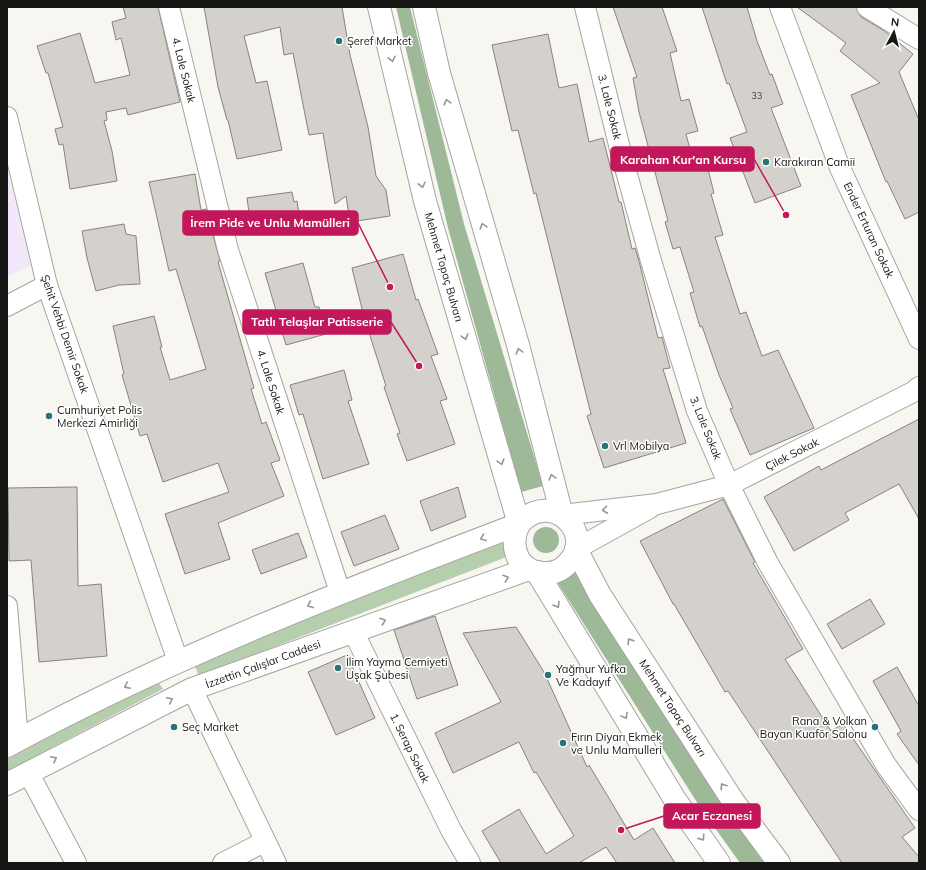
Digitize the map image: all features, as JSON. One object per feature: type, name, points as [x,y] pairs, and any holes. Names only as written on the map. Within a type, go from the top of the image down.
[{"type":"main road","name":"Mehmet Topaç Bulvarı","points":[[379,7],[425,201],[519,524]]},
{"type":"main road","points":[[424,7],[439,73],[518,345],[562,515]]},
{"type":"main road","points":[[12,744],[178,661],[340,592],[519,524],[532,513],[539,510],[555,511],[570,521],[575,530],[577,539],[576,549],[570,562],[558,571],[551,573],[533,571]]},
{"type":"main road","points":[[519,524],[515,533],[514,543],[516,553],[521,562],[533,571],[674,798],[719,863]]},
{"type":"main road","name":"Mehmet Topaç Bulvarı","points":[[576,549],[600,595],[733,801],[778,863]]},
{"type":"main road","name":"İzzettin Çalışlar Caddesi","points":[[7,784],[192,689],[353,632],[533,571]]},
{"type":"main road","points":[[178,661],[192,689]]},
{"type":"street","name":"4. Lale Sokak","points":[[169,7],[228,250],[340,592]]},
{"type":"street","name":"3. Lale Sokak","points":[[585,7],[621,153],[671,330],[697,411],[729,485],[768,563],[886,765],[919,810]]},
{"type":"street","name":"Ender Erturan Sokak","points":[[780,7],[840,168],[919,339]]},
{"type":"street","points":[[867,7],[919,39]]},
{"type":"street","name":"Şehit Vehbi Demir Sokak","points":[[7,117],[47,285],[178,661]]},
{"type":"street","points":[[7,306],[47,285]]},
{"type":"street","name":"Çilek Sokak","points":[[657,504],[729,485],[913,392],[919,387]]},
{"type":"street","points":[[562,515],[657,504]]},
{"type":"street","points":[[576,549],[657,504]]},
{"type":"street","points":[[7,606],[12,744]]},
{"type":"street","name":"1. Serap Sokak","points":[[353,632],[451,830],[470,863]]},
{"type":"street","points":[[192,689],[264,842],[276,863]]},
{"type":"street","points":[[28,772],[76,863]]},
{"type":"street","points":[[223,863],[264,842]]},
{"type":"shaded area","points":[[7,169],[31,265],[7,277]]},
{"type":"green space","points":[[396,7],[410,7],[464,224],[543,486],[521,492],[448,228]]},
{"type":"green space","points":[[546,527],[555,531],[559,540],[555,549],[546,553],[537,549],[533,540],[537,531]]},
{"type":"green space","points":[[503,541],[509,556],[199,676],[194,664]]},
{"type":"green space","points":[[573,569],[714,792],[764,863],[740,863],[700,807],[556,580]]},
{"type":"green space","points":[[157,680],[163,689],[7,771],[7,759]]},
{"type":"building","points":[[123,7],[158,7],[180,102],[128,115],[126,108],[106,112],[107,120],[104,121],[112,151],[117,181],[70,189],[63,144],[59,145],[55,129],[63,127],[48,73],[46,73],[37,46],[80,33],[95,83],[130,75],[121,38],[116,40],[112,22],[126,18]]},
{"type":"building","points":[[204,7],[342,7],[350,55],[368,127],[376,176],[386,190],[390,216],[350,222],[346,196],[335,204],[323,133],[309,135],[293,53],[284,55],[280,27],[244,36],[256,83],[267,81],[282,150],[237,159],[228,120],[218,87]]},
{"type":"building","points":[[613,7],[662,7],[677,51],[670,53],[681,101],[689,99],[698,131],[686,134],[695,168],[707,165],[714,193],[711,194],[723,235],[715,237],[740,314],[746,312],[762,356],[778,350],[814,428],[750,455],[730,409],[733,408],[719,375],[702,326],[700,327],[690,293],[694,292],[680,247],[673,249],[665,222],[668,221],[639,112],[633,78],[637,77]]},
{"type":"building","points":[[702,7],[747,7],[757,41],[770,75],[772,74],[783,104],[771,108],[801,186],[755,203],[730,138],[747,132],[729,83],[727,84]]},
{"type":"building","points":[[797,7],[856,7],[861,17],[883,30],[913,54],[899,72],[919,120],[919,212],[905,219],[887,181],[886,182],[851,95],[880,83],[840,51],[846,43]]},
{"type":"building","points":[[548,34],[559,88],[577,84],[589,142],[603,138],[619,202],[621,202],[632,249],[635,248],[639,261],[658,338],[662,337],[670,368],[663,369],[686,443],[604,468],[587,416],[591,414],[536,193],[534,194],[518,130],[512,131],[492,45]]},
{"type":"building","points":[[195,174],[201,210],[206,209],[220,261],[218,262],[254,388],[251,389],[262,424],[266,422],[280,460],[271,463],[284,496],[218,523],[230,559],[185,574],[165,514],[229,492],[218,463],[163,482],[147,434],[140,436],[122,375],[124,374],[113,326],[154,316],[162,347],[160,347],[170,380],[206,369],[176,269],[169,271],[149,182]]},
{"type":"building","points":[[292,192],[294,202],[297,201],[300,221],[251,228],[247,198]]},
{"type":"building","points":[[124,224],[126,234],[136,236],[140,284],[119,285],[96,291],[87,258],[82,231]]},
{"type":"building","points":[[403,254],[416,300],[418,299],[438,354],[431,356],[447,399],[440,401],[455,444],[407,461],[397,434],[400,433],[384,387],[386,386],[364,317],[352,268]]},
{"type":"building","points":[[303,263],[315,307],[319,307],[326,334],[286,345],[265,273]]},
{"type":"building","points":[[344,370],[352,400],[348,401],[369,464],[323,479],[303,414],[299,415],[290,385]]},
{"type":"building","points":[[919,419],[919,519],[899,484],[845,513],[849,520],[794,551],[764,497],[819,466],[821,470]]},
{"type":"building","points":[[77,487],[78,586],[101,584],[107,656],[39,662],[31,560],[9,561],[8,488]]},
{"type":"building","points":[[458,487],[466,517],[431,531],[420,501]]},
{"type":"building","points":[[723,499],[755,562],[753,563],[803,649],[785,659],[831,731],[843,724],[915,828],[902,837],[919,857],[919,863],[842,863],[728,691],[725,692],[673,604],[640,541]]},
{"type":"building","points":[[385,515],[399,549],[354,566],[341,532]]},
{"type":"building","points":[[298,533],[307,557],[261,574],[252,550]]},
{"type":"building","points":[[870,599],[885,624],[842,649],[827,624]]},
{"type":"building","points":[[435,616],[458,685],[417,699],[394,630]]},
{"type":"building","points":[[516,627],[544,672],[587,767],[589,765],[634,840],[653,828],[675,863],[617,863],[606,847],[579,863],[501,863],[482,831],[519,809],[546,854],[574,836],[536,772],[534,773],[519,742],[453,773],[435,733],[501,702],[463,633]]},
{"type":"building","points":[[347,655],[375,718],[336,735],[308,672]]},
{"type":"building","points":[[897,667],[919,706],[919,765],[897,734],[901,731],[873,681]]},
{"type":"place","name":"Şeref Market","points":[[339,41]]},
{"type":"place","name":"Karakıran Camii","points":[[766,162]]},
{"type":"place","name":"Karahan Kur'an Kursu","points":[[786,215]]},
{"type":"place","name":"İrem Pide ve Unlu Mamülleri","points":[[390,287]]},
{"type":"place","name":"Tatlı Telaşlar Patisserie","points":[[419,366]]},
{"type":"place","name":"Cumhuriyet Polis Merkezi Amirliği","points":[[49,416]]},
{"type":"place","name":"Vrl Mobilya","points":[[605,446]]},
{"type":"place","name":"İlim Yayma Cemiyeti Uşak Şubesi","points":[[338,668]]},
{"type":"place","name":"Yağmur Yufka Ve Kadayıf","points":[[548,675]]},
{"type":"place","name":"Seç Market","points":[[174,727]]},
{"type":"place","name":"Rana & Volkan Bayan Kuaför Salonu","points":[[875,727]]},
{"type":"place","name":"Fırın Diyarı Ekmek ve Unlu Mamulleri","points":[[563,743]]},
{"type":"place","name":"Acar Eczanesi","points":[[621,830]]}]
